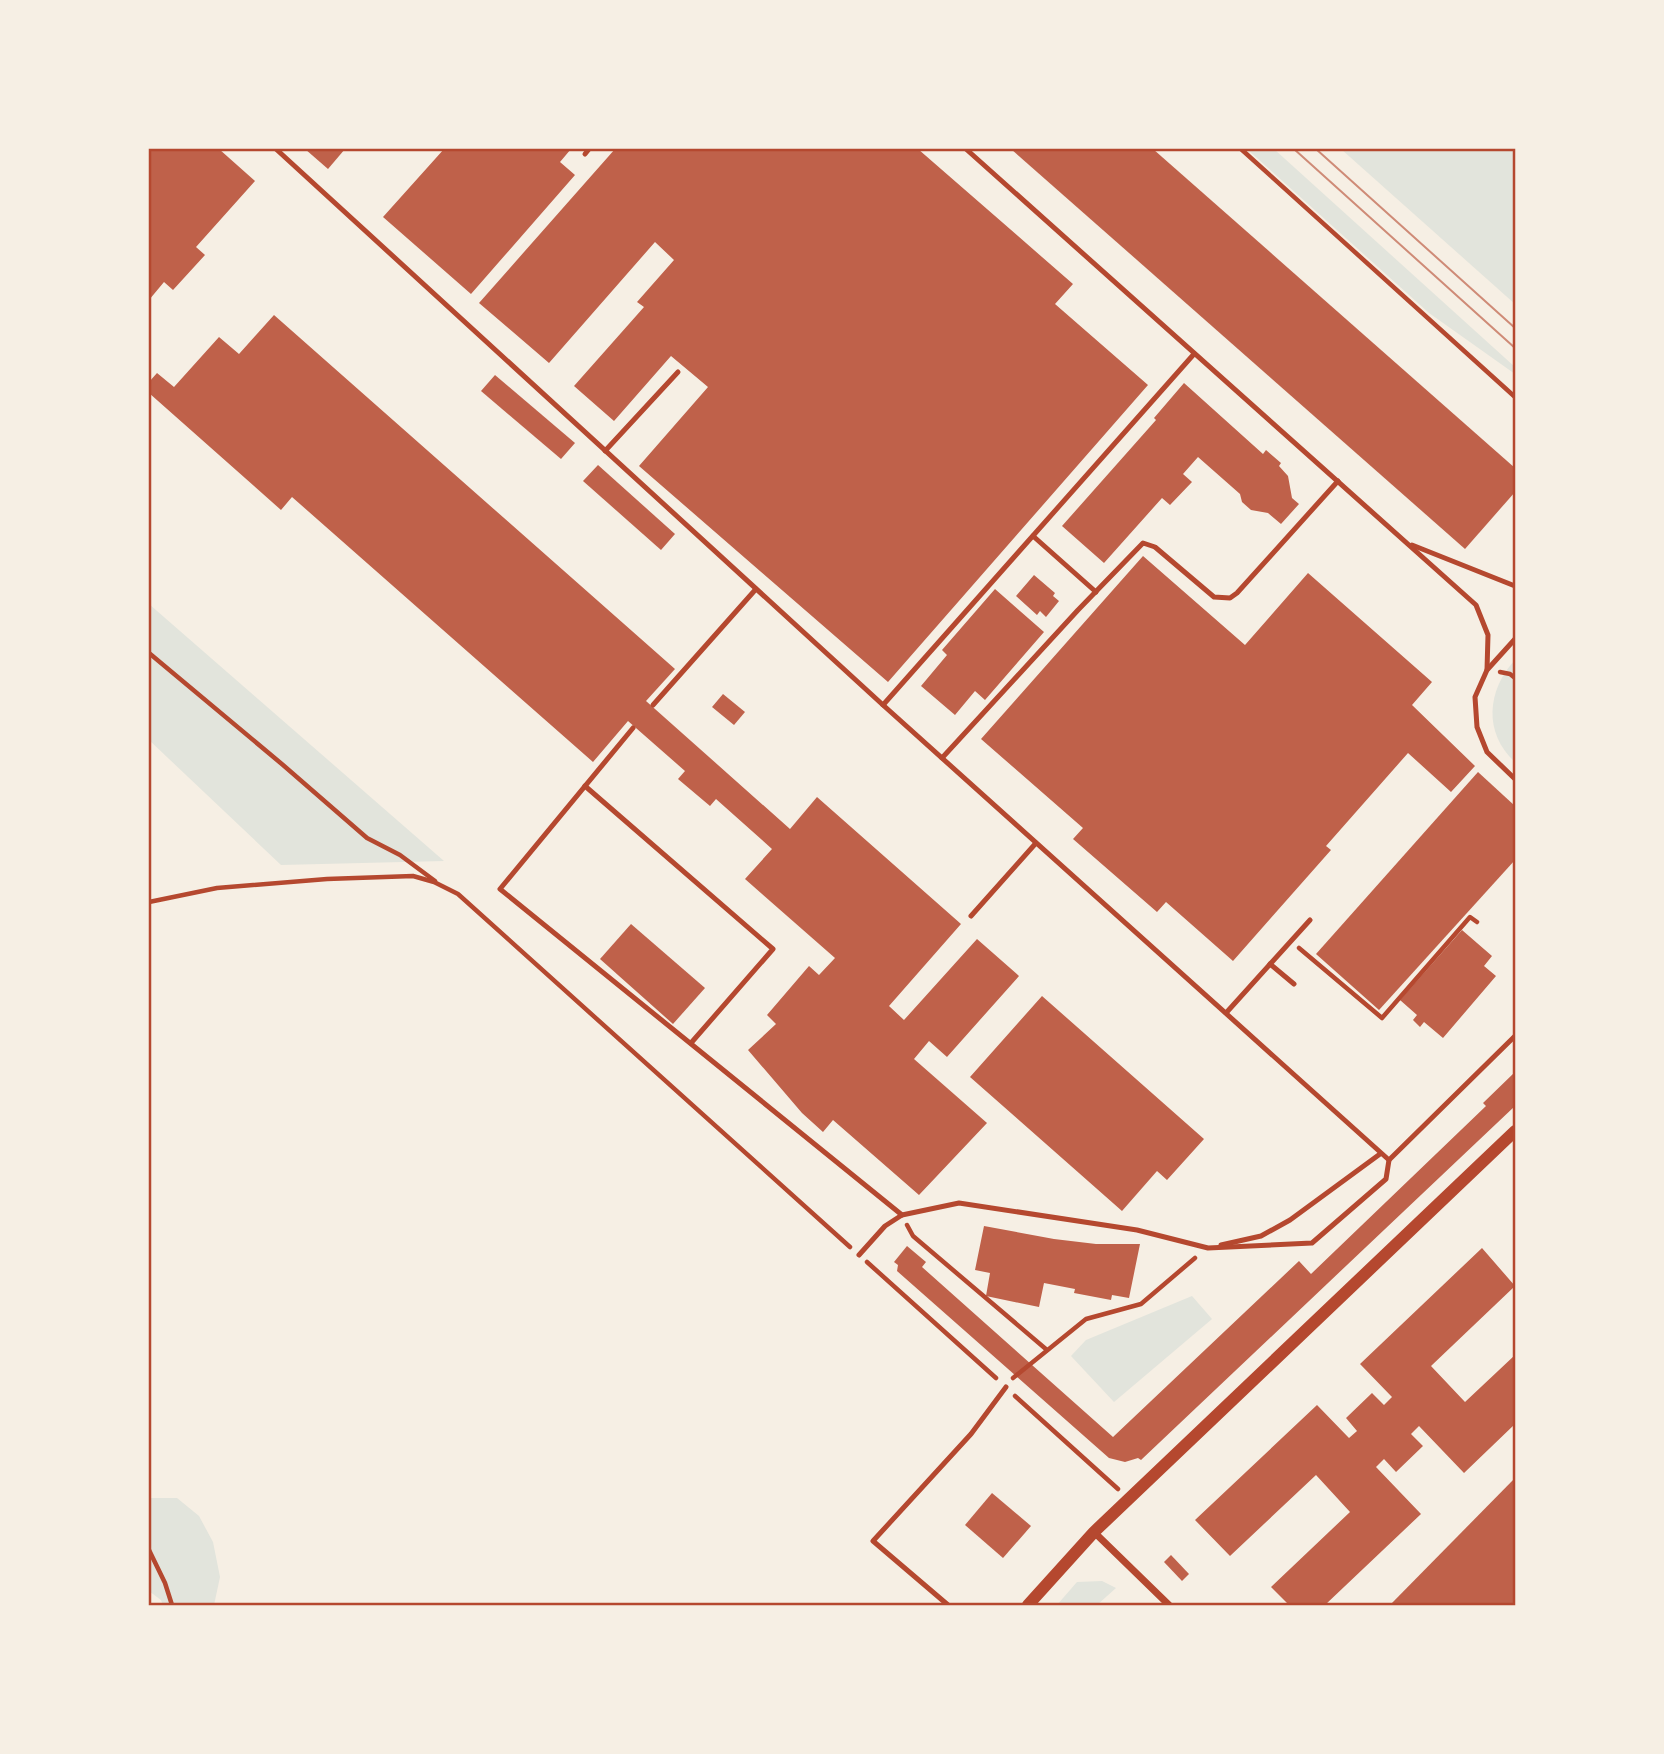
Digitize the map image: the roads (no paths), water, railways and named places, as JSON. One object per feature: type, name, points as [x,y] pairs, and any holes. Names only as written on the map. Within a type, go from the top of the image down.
[{"type":"street","points":[[1028,1605],[1094,1532],[1515,1131]]},
{"type":"street","points":[[1094,1532],[1169,1605]]},
{"type":"lane","points":[[276,149],[883,705],[1389,1160]]},
{"type":"lane","points":[[966,149],[1476,606],[1488,635],[1487,670]]},
{"type":"lane","points":[[883,705],[1194,354]]},
{"type":"lane","points":[[605,451],[678,372]]},
{"type":"lane","points":[[942,758],[1143,543],[1148,543],[1214,597],[1230,598],[1338,481]]},
{"type":"lane","points":[[1033,536],[1096,592]]},
{"type":"lane","points":[[1409,544],[1515,586]]},
{"type":"lane","points":[[653,705],[756,589]]},
{"type":"lane","points":[[1515,639],[1487,670],[1475,697],[1477,727],[1488,752],[1515,779]]},
{"type":"lane","points":[[633,728],[500,889],[902,1215]]},
{"type":"lane","points":[[584,786],[773,949],[691,1044]]},
{"type":"lane","points":[[971,916],[1036,843]]},
{"type":"lane","points":[[1226,1013],[1310,920]]},
{"type":"lane","points":[[1270,964],[1294,984]]},
{"type":"lane","points":[[859,1255],[885,1226],[902,1215],[959,1203],[1137,1230],[1208,1248],[1312,1243],[1386,1179],[1389,1160],[1515,1036]]},
{"type":"lane","points":[[1208,1248],[1261,1236],[1290,1220],[1380,1154]]},
{"type":"lane","points":[[948,1605],[873,1541],[971,1434],[1006,1387]]},
{"type":"tram line","points":[[1294,149],[1515,348]]},
{"type":"tram line","points":[[1316,149],[1515,328]]}]
